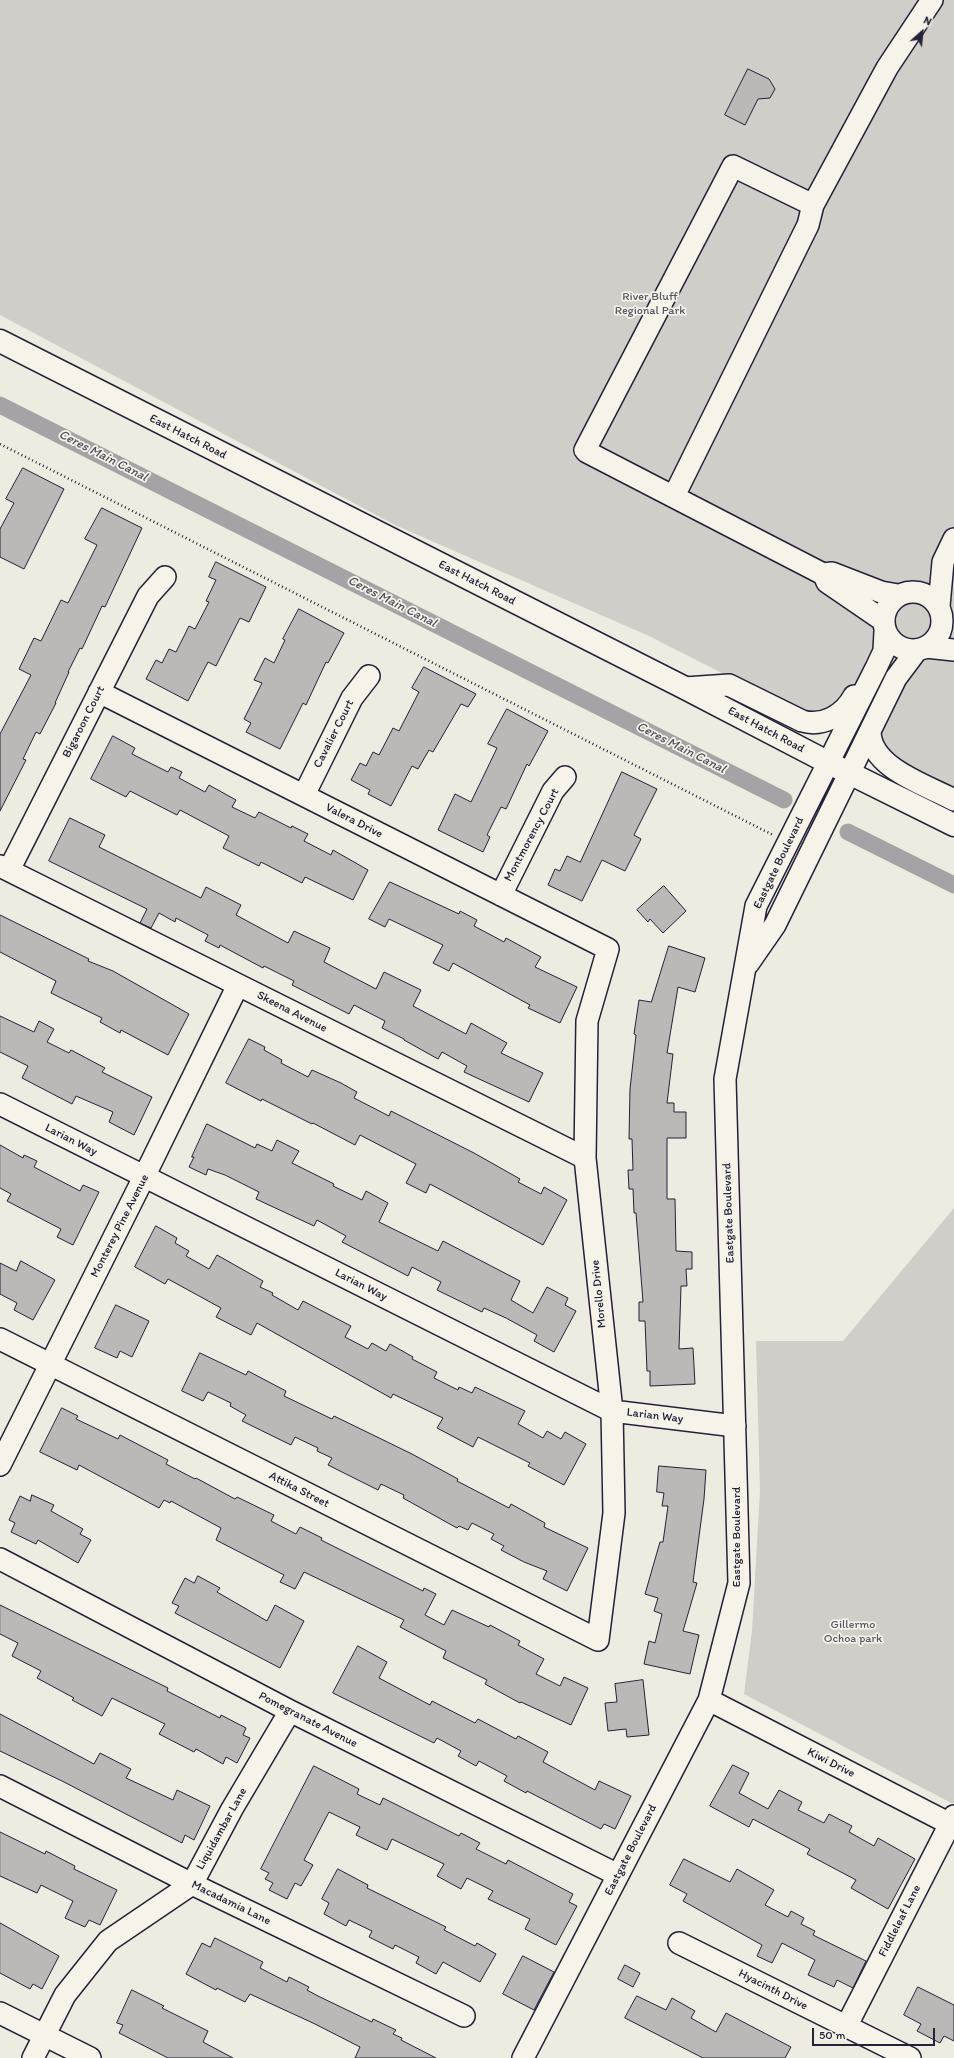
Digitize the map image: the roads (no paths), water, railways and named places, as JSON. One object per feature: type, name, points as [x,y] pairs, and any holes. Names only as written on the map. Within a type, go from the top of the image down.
[{"type":"main road","name":"East Hatch Road","points":[[0,341],[685,688],[829,763],[954,825]]},
{"type":"street","points":[[674,496],[808,225],[813,205],[887,68],[932,0]]},
{"type":"street","points":[[813,205],[736,167],[731,168],[585,448],[587,452],[823,574],[832,573],[881,592],[924,593],[932,597],[945,618]]},
{"type":"street","points":[[884,626],[885,610],[890,602],[943,562],[954,539]]},
{"type":"street","points":[[922,649],[934,642],[940,635],[945,618],[943,562]]},
{"type":"street","points":[[823,574],[827,582],[884,626],[890,639],[898,646],[907,650],[954,650]]},
{"type":"street","name":"Bigaroon Court","points":[[5,868],[99,692],[148,596],[165,577]]},
{"type":"street","name":"Eastgate Boulevard","points":[[523,2058],[709,1700],[740,1583],[725,1079],[756,906],[829,763],[884,650],[884,626]]},
{"type":"street","name":"Eastgate Boulevard","points":[[744,969],[775,925],[896,678],[922,649]]},
{"type":"street","points":[[685,688],[729,685],[802,721],[817,723],[828,720],[845,710],[863,679],[873,674]]},
{"type":"street","name":"Cavalier Court","points":[[304,795],[352,698],[370,676]]},
{"type":"street","name":"Valera Drive","points":[[99,692],[608,949]]},
{"type":"street","points":[[870,732],[873,748],[884,762],[954,800]]},
{"type":"street","name":"Montmorency Court","points":[[501,895],[553,791],[565,777]]},
{"type":"street","name":"Skeena Avenue","points":[[5,868],[585,1158]]},
{"type":"street","name":"Morello Drive","points":[[598,1640],[614,1513],[612,1411],[585,1158],[587,1021],[608,949]]},
{"type":"street","name":"Monterey Pine Avenue","points":[[0,1465],[238,985]]},
{"type":"street","name":"Larian Way","points":[[0,1104],[612,1411],[735,1426]]},
{"type":"street","name":"Attika Street","points":[[0,1339],[598,1640]]},
{"type":"street","name":"Pomegranate Avenue","points":[[0,1558],[290,1711],[618,1875]]},
{"type":"street","name":"Kiwi Drive","points":[[709,1700],[953,1822]]},
{"type":"street","name":"Liquidambar Lane","points":[[33,2058],[65,1994],[108,1941],[192,1884],[232,1809],[290,1711]]},
{"type":"street","name":"Macadamia Lane","points":[[0,1786],[192,1884],[464,2016]]},
{"type":"street","name":"Fiddleleaf Lane","points":[[846,2027],[953,1822]]},
{"type":"street","name":"Hyacinth Drive","points":[[679,1943],[910,2058]]},
{"type":"street","points":[[0,2013],[90,2058]]},
{"type":"waterway","name":"Ceres Main Canal","points":[[0,405],[784,800]]},
{"type":"waterway","name":"Ceres Main Canal","points":[[848,832],[954,885]]},
{"type":"park label","name":"River Bluff Regional Park","points":[[650,304]]},
{"type":"park label","name":"Gillermo Ochoa park","points":[[853,1632]]}]
